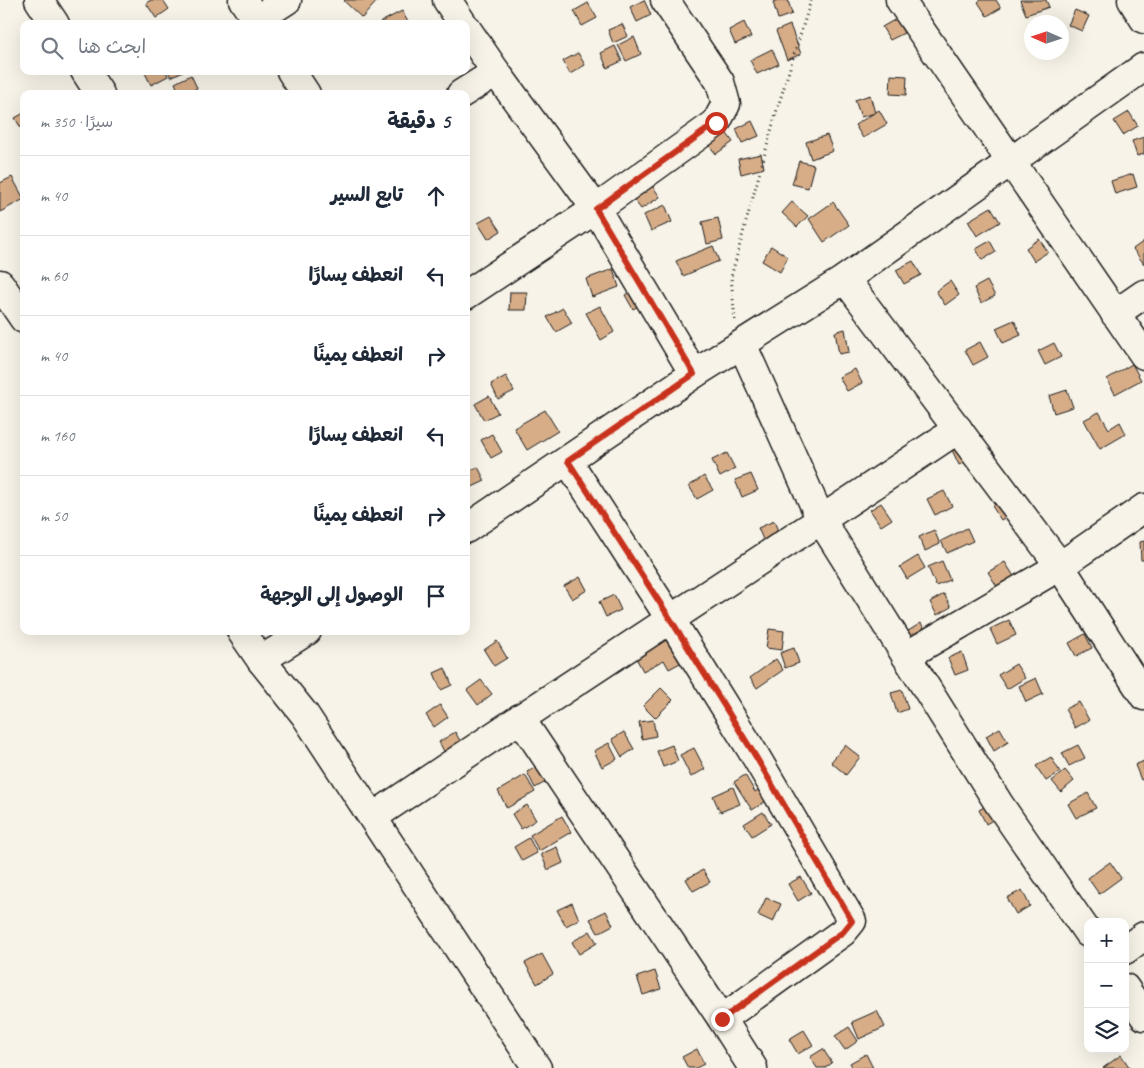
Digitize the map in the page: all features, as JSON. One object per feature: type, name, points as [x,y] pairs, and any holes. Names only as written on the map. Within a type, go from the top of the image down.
[{"type":"street","points":[[39,0],[52,20]]},
{"type":"street","points":[[253,14],[287,0]]},
{"type":"street","points":[[447,0],[460,20]]},
{"type":"street","points":[[470,292],[596,209],[716,123],[726,104],[720,82],[665,0]]},
{"type":"street","points":[[900,0],[1144,355]]},
{"type":"street","points":[[1132,0],[1144,19]]},
{"type":"street","points":[[470,34],[596,209],[694,374]]},
{"type":"street","points":[[470,526],[694,374],[845,279],[1144,67]]},
{"type":"street","points":[[467,90],[496,72]]},
{"type":"street","points":[[88,75],[97,90]]},
{"type":"street","points":[[294,75],[303,90]]},
{"type":"street","points":[[845,279],[1060,566],[1144,696]]},
{"type":"street","points":[[0,284],[20,313]]},
{"type":"street","points":[[1115,314],[1144,294]]},
{"type":"street","points":[[742,344],[821,520],[999,804],[1084,928]]},
{"type":"street","points":[[373,817],[958,429]]},
{"type":"street","points":[[568,461],[671,620],[756,757],[852,921],[843,932],[722,1019]]},
{"type":"street","points":[[906,656],[1060,566],[1144,508]]},
{"type":"street","points":[[244,635],[305,716],[537,1068]]},
{"type":"street","points":[[261,660],[301,635]]},
{"type":"street","points":[[520,718],[753,1068]]},
{"type":"street","points":[[1129,947],[1144,936]]},
{"type":"street","points":[[1129,994],[1144,1016]]},
{"type":"path","points":[[742,344],[734,316],[731,277],[776,113],[811,0]]},
{"type":"building","points":[[151,0],[163,0],[169,9],[156,18],[146,3]]},
{"type":"building","points":[[345,0],[378,0],[362,18]]},
{"type":"building","points":[[644,0],[651,15],[637,22],[630,7]]},
{"type":"building","points":[[788,0],[792,14],[778,19],[773,2]]},
{"type":"building","points":[[981,0],[996,0],[1001,8],[987,16],[978,2]]},
{"type":"building","points":[[1020,0],[1046,0],[1049,7],[1026,15]]},
{"type":"building","points":[[588,3],[597,18],[582,26],[574,11]]},
{"type":"building","points":[[1075,10],[1089,16],[1082,31],[1069,25]]},
{"type":"building","points":[[402,11],[407,20],[385,20]]},
{"type":"building","points":[[896,19],[904,33],[890,40],[882,27]]},
{"type":"building","points":[[744,22],[751,37],[735,44],[729,30]]},
{"type":"building","points":[[622,24],[628,36],[613,43],[608,30]]},
{"type":"building","points":[[790,25],[801,54],[787,60],[776,31]]},
{"type":"building","points":[[634,37],[641,54],[626,61],[618,45]]},
{"type":"building","points":[[615,46],[622,61],[607,68],[601,53]]},
{"type":"building","points":[[772,49],[779,64],[757,74],[750,60]]},
{"type":"building","points":[[578,53],[585,65],[570,74],[563,61]]},
{"type":"building","points":[[146,75],[168,75],[168,76],[151,85]]},
{"type":"building","points":[[191,75],[197,88],[193,90],[178,90],[175,83]]},
{"type":"building","points":[[891,75],[907,76],[906,95],[890,94]]},
{"type":"building","points":[[870,95],[875,113],[861,117],[855,100]]},
{"type":"building","points":[[879,110],[887,124],[863,138],[855,125]]},
{"type":"building","points":[[1129,112],[1138,126],[1123,135],[1114,121]]},
{"type":"building","points":[[20,115],[20,126],[15,118]]},
{"type":"building","points":[[752,121],[759,136],[742,143],[736,129]]},
{"type":"building","points":[[725,131],[733,142],[716,154],[708,144]]},
{"type":"building","points":[[827,135],[833,151],[811,159],[806,142]]},
{"type":"building","points":[[1144,137],[1144,154],[1137,156],[1132,141]]},
{"type":"building","points":[[761,154],[764,168],[741,174],[738,159]]},
{"type":"building","points":[[799,161],[814,165],[808,188],[792,184]]},
{"type":"building","points":[[1133,174],[1137,187],[1115,194],[1111,181]]},
{"type":"building","points":[[12,177],[20,192],[20,201],[0,212],[0,183]]},
{"type":"building","points":[[651,184],[660,197],[641,209],[632,197]]},
{"type":"building","points":[[792,202],[808,216],[797,227],[782,213]]},
{"type":"building","points":[[833,202],[849,225],[824,242],[809,219]]},
{"type":"building","points":[[665,205],[672,222],[651,231],[644,215]]},
{"type":"building","points":[[991,207],[1000,222],[977,236],[968,221]]},
{"type":"building","points":[[491,216],[501,231],[488,239],[478,223]]},
{"type":"building","points":[[718,218],[723,240],[707,244],[702,222]]},
{"type":"building","points":[[1039,239],[1048,252],[1034,261],[1026,248]]},
{"type":"building","points":[[990,241],[996,252],[982,260],[976,249]]},
{"type":"building","points":[[1144,241],[1144,264],[1133,249]]},
{"type":"building","points":[[713,246],[719,261],[683,276],[676,261]]},
{"type":"building","points":[[771,246],[788,257],[780,272],[762,261]]},
{"type":"building","points":[[913,261],[921,275],[904,284],[896,270]]},
{"type":"building","points":[[613,269],[619,287],[592,297],[586,279]]},
{"type":"building","points":[[950,281],[959,295],[945,305],[936,291]]},
{"type":"building","points":[[987,281],[995,296],[981,303],[974,288]]},
{"type":"building","points":[[637,289],[644,303],[633,309],[625,295]]},
{"type":"building","points":[[510,292],[527,292],[526,310],[509,310]]},
{"type":"building","points":[[600,306],[614,332],[601,340],[586,313]]},
{"type":"building","points":[[563,308],[572,323],[556,332],[547,317]]},
{"type":"building","points":[[1014,320],[1021,335],[1003,343],[996,328]]},
{"type":"building","points":[[845,329],[849,352],[839,354],[835,332]]},
{"type":"building","points":[[980,342],[988,357],[973,365],[965,350]]},
{"type":"building","points":[[1054,343],[1061,357],[1045,365],[1038,351]]},
{"type":"building","points":[[1132,364],[1141,380],[1115,394],[1107,379]]},
{"type":"building","points":[[855,369],[862,383],[847,391],[839,377]]},
{"type":"building","points":[[506,376],[514,391],[498,399],[491,384]]},
{"type":"building","points":[[1067,390],[1073,407],[1054,413],[1049,396]]},
{"type":"building","points":[[489,396],[498,413],[484,420],[475,404]]},
{"type":"building","points":[[545,410],[558,431],[527,450],[514,428]]},
{"type":"building","points":[[1099,412],[1109,429],[1120,422],[1126,434],[1100,449],[1084,420]]},
{"type":"building","points":[[492,434],[502,452],[491,458],[481,440]]},
{"type":"building","points":[[966,443],[973,458],[959,465],[952,450]]},
{"type":"building","points":[[727,453],[735,469],[720,477],[712,460]]},
{"type":"building","points":[[478,467],[485,481],[470,488],[470,470]]},
{"type":"building","points":[[751,474],[758,490],[742,497],[735,480]]},
{"type":"building","points":[[704,476],[713,490],[697,499],[689,486]]},
{"type":"building","points":[[944,491],[952,506],[935,515],[927,499]]},
{"type":"building","points":[[1007,496],[1017,510],[1001,520],[992,506]]},
{"type":"building","points":[[881,503],[892,519],[881,526],[870,510]]},
{"type":"building","points":[[774,521],[781,538],[765,544],[758,528]]},
{"type":"building","points":[[967,528],[973,541],[947,553],[941,541]]},
{"type":"building","points":[[934,530],[940,544],[925,551],[919,537]]},
{"type":"building","points":[[1144,541],[1144,560],[1141,560],[1140,542]]},
{"type":"building","points":[[918,556],[925,568],[907,579],[900,567]]},
{"type":"building","points":[[942,561],[950,580],[936,586],[928,567]]},
{"type":"building","points":[[1005,562],[1015,578],[998,588],[988,572]]},
{"type":"building","points":[[580,577],[587,590],[572,599],[564,586]]},
{"type":"building","points":[[944,594],[951,607],[937,615],[930,602]]},
{"type":"building","points":[[614,595],[621,610],[606,617],[599,602]]},
{"type":"building","points":[[1009,620],[1016,635],[997,644],[990,629]]},
{"type":"building","points":[[921,623],[929,637],[914,647],[905,633]]},
{"type":"building","points":[[769,629],[784,631],[782,650],[766,648]]},
{"type":"building","points":[[686,630],[697,654],[669,669],[664,660],[643,671],[635,656]]},
{"type":"building","points":[[1085,634],[1092,648],[1076,656],[1069,643]]},
{"type":"building","points":[[497,641],[507,658],[494,666],[484,650]]},
{"type":"building","points":[[794,648],[799,663],[785,668],[780,653]]},
{"type":"building","points":[[962,652],[968,670],[955,675],[948,658]]},
{"type":"building","points":[[776,659],[783,670],[757,688],[750,678]]},
{"type":"building","points":[[1016,664],[1025,678],[1007,689],[998,675]]},
{"type":"building","points":[[445,668],[452,685],[441,690],[434,673]]},
{"type":"building","points":[[1036,678],[1043,694],[1026,702],[1019,686]]},
{"type":"building","points":[[481,680],[492,694],[478,705],[467,690]]},
{"type":"building","points":[[661,688],[673,700],[655,718],[643,706]]},
{"type":"building","points":[[902,690],[908,709],[897,713],[891,693]]},
{"type":"building","points":[[1079,702],[1089,720],[1075,728],[1065,709]]},
{"type":"building","points":[[440,705],[448,717],[434,727],[426,715]]},
{"type":"building","points":[[653,720],[656,736],[642,739],[639,722]]},
{"type":"building","points":[[1000,728],[1008,742],[994,751],[986,736]]},
{"type":"building","points":[[455,732],[462,744],[445,753],[439,742]]},
{"type":"building","points":[[624,732],[634,749],[622,757],[612,739]]},
{"type":"building","points":[[609,743],[617,759],[602,767],[594,751]]},
{"type":"building","points":[[672,745],[678,761],[663,767],[657,751]]},
{"type":"building","points":[[845,745],[860,757],[846,775],[831,762]]},
{"type":"building","points":[[1078,745],[1085,758],[1069,766],[1062,753]]},
{"type":"building","points":[[694,748],[705,769],[691,777],[680,755]]},
{"type":"building","points":[[1051,757],[1060,772],[1046,781],[1036,766]]},
{"type":"building","points":[[1144,761],[1144,779],[1141,780],[1135,765]]},
{"type":"building","points":[[543,763],[551,779],[535,788],[527,772]]},
{"type":"building","points":[[1065,770],[1074,781],[1061,792],[1052,781]]},
{"type":"building","points":[[525,775],[535,792],[507,808],[498,791]]},
{"type":"building","points":[[745,775],[755,792],[767,784],[774,796],[752,810],[734,782]]},
{"type":"building","points":[[733,787],[740,804],[720,812],[713,796]]},
{"type":"building","points":[[1088,793],[1096,808],[1076,818],[1068,804]]},
{"type":"building","points":[[993,802],[1001,815],[986,824],[979,810]]},
{"type":"building","points":[[527,805],[536,820],[521,829],[512,814]]},
{"type":"building","points":[[763,812],[771,824],[752,836],[744,824]]},
{"type":"building","points":[[562,816],[571,832],[539,851],[530,835]]},
{"type":"building","points":[[529,838],[537,853],[522,861],[514,847]]},
{"type":"building","points":[[557,847],[563,863],[548,870],[541,854]]},
{"type":"building","points":[[1110,862],[1121,878],[1099,894],[1088,878]]},
{"type":"building","points":[[703,870],[710,882],[693,891],[686,879]]},
{"type":"building","points":[[801,877],[811,893],[798,901],[788,884]]},
{"type":"building","points":[[1022,890],[1030,906],[1016,914],[1007,898]]},
{"type":"building","points":[[766,898],[781,904],[773,922],[758,915]]},
{"type":"building","points":[[572,903],[579,919],[566,926],[557,910]]},
{"type":"building","points":[[606,911],[613,925],[598,933],[590,919]]},
{"type":"building","points":[[590,931],[597,943],[579,954],[572,942]]},
{"type":"building","points":[[542,954],[553,974],[537,984],[525,963]]},
{"type":"building","points":[[655,971],[661,989],[643,995],[637,977]]},
{"type":"building","points":[[877,1011],[885,1027],[859,1039],[852,1022]]},
{"type":"building","points":[[849,1027],[858,1041],[845,1050],[835,1036]]},
{"type":"building","points":[[804,1030],[813,1045],[798,1054],[789,1039]]},
{"type":"building","points":[[697,1049],[704,1064],[696,1068],[688,1068],[682,1057]]},
{"type":"building","points":[[823,1049],[832,1063],[825,1068],[817,1068],[810,1057]]},
{"type":"building","points":[[866,1054],[873,1068],[853,1068],[850,1063]]},
{"type":"building","points":[[1121,1055],[1130,1068],[1103,1068]]},
{"type":"route","points":[[716,123],[596,209],[694,374],[568,461],[671,620],[756,757],[852,921],[843,932],[722,1019]]}]
